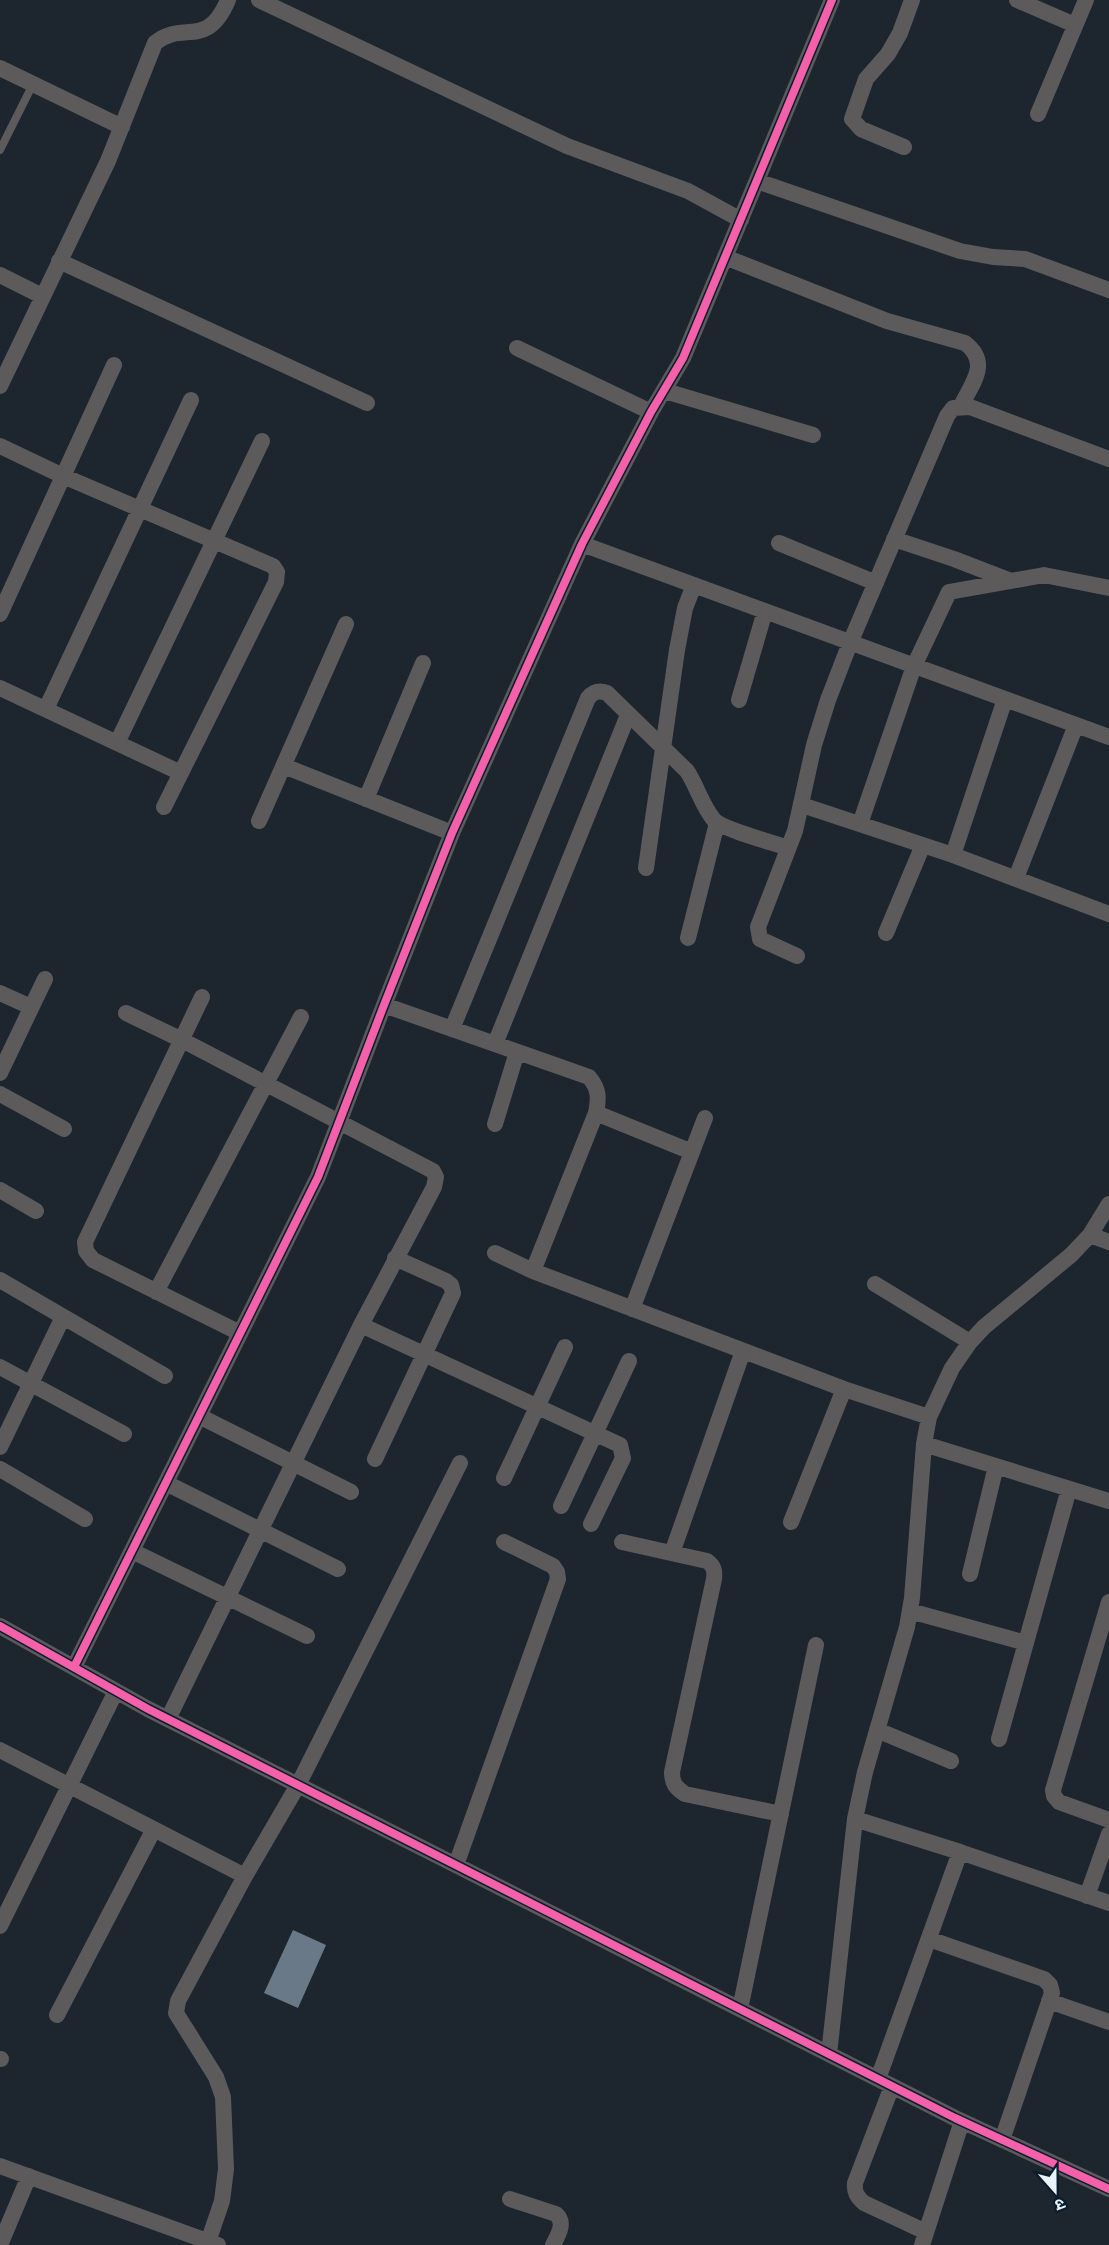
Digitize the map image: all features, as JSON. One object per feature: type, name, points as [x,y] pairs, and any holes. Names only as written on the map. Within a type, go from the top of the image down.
[{"type":"street","points":[[0,386],[108,161],[155,43],[164,36],[205,30],[223,12],[228,0]]},
{"type":"street","points":[[259,0],[567,146],[688,191],[741,220]]},
{"type":"street","points":[[74,1668],[318,1177],[453,832],[582,544],[651,412],[683,358],[832,0]]},
{"type":"street","points":[[904,147],[861,129],[852,119],[866,79],[888,54],[900,33],[912,0]]},
{"type":"street","points":[[1017,0],[1076,25]]},
{"type":"street","points":[[1038,114],[1086,0]]},
{"type":"street","points":[[0,68],[122,127]]},
{"type":"street","points":[[757,181],[960,251],[1032,261],[1109,290]]},
{"type":"street","points":[[725,257],[886,321],[965,343],[973,349],[979,359],[978,372],[961,406]]},
{"type":"street","points":[[59,261],[367,403]]},
{"type":"street","points":[[0,275],[42,296]]},
{"type":"street","points":[[517,348],[651,412]]},
{"type":"street","points":[[0,614],[114,365]]},
{"type":"street","points":[[665,391],[813,435]]},
{"type":"street","points":[[46,709],[191,400]]},
{"type":"street","points":[[797,956],[766,944],[760,939],[758,927],[802,805],[820,723],[850,642],[947,416],[953,408],[970,407],[1109,459]]},
{"type":"street","points":[[117,743],[262,441]]},
{"type":"street","points":[[0,446],[63,476],[273,566],[277,572],[276,582],[164,807]]},
{"type":"street","points":[[894,539],[954,558],[1012,581]]},
{"type":"street","points":[[779,543],[876,583]]},
{"type":"street","points":[[582,544],[1109,737]]},
{"type":"street","points":[[860,824],[914,666],[949,592],[1044,575],[1109,588]]},
{"type":"street","points":[[646,868],[662,747],[682,626],[694,585]]},
{"type":"street","points":[[738,700],[765,611]]},
{"type":"street","points":[[259,821],[346,624]]},
{"type":"street","points":[[366,799],[423,663]]},
{"type":"street","points":[[0,688],[181,773]]},
{"type":"street","points":[[453,1029],[588,698],[593,693],[601,691],[607,693],[687,771],[717,823],[788,848]]},
{"type":"street","points":[[953,855],[1005,699]]},
{"type":"street","points":[[495,1044],[628,715]]},
{"type":"street","points":[[1016,878],[1076,725]]},
{"type":"street","points":[[284,766],[453,832]]},
{"type":"street","points":[[802,805],[953,855],[1109,914]]},
{"type":"street","points":[[688,938],[717,823]]},
{"type":"street","points":[[886,933],[923,845]]},
{"type":"street","points":[[1,1068],[45,979]]},
{"type":"street","points":[[0,993],[32,1008]]},
{"type":"street","points":[[202,997],[85,1242],[87,1251],[93,1260],[240,1333]]},
{"type":"street","points":[[384,1005],[589,1077],[595,1084],[599,1095],[596,1113],[533,1271]]},
{"type":"street","points":[[126,1013],[428,1167],[436,1177],[434,1187],[361,1325],[168,1719]]},
{"type":"street","points":[[156,1292],[301,1017]]},
{"type":"street","points":[[495,1124],[517,1052]]},
{"type":"street","points":[[0,1094],[64,1129]]},
{"type":"street","points":[[596,1113],[692,1152]]},
{"type":"street","points":[[632,1308],[705,1118]]},
{"type":"street","points":[[0,1190],[36,1211]]},
{"type":"street","points":[[829,2054],[855,1819],[865,1772],[910,1611],[924,1444],[929,1417],[952,1368],[970,1342],[984,1327],[1071,1255],[1090,1235],[1109,1204]]},
{"type":"street","points":[[1090,1235],[1109,1242]]},
{"type":"street","points":[[495,1253],[533,1271],[743,1351],[844,1389],[929,1417]]},
{"type":"street","points":[[375,1459],[451,1302],[453,1293],[451,1285],[395,1258]]},
{"type":"street","points":[[0,1280],[165,1376]]},
{"type":"street","points":[[875,1284],[970,1342]]},
{"type":"street","points":[[0,1447],[63,1317]]},
{"type":"street","points":[[361,1325],[620,1444],[623,1458],[591,1524]]},
{"type":"street","points":[[504,1478],[565,1347]]},
{"type":"street","points":[[672,1553],[743,1351]]},
{"type":"street","points":[[561,1506],[629,1361]]},
{"type":"street","points":[[0,1367],[124,1434]]},
{"type":"street","points":[[790,1522],[844,1389]]},
{"type":"street","points":[[199,1416],[351,1492]]},
{"type":"street","points":[[924,1444],[1109,1501]]},
{"type":"street","points":[[0,2166],[211,2244],[223,2190],[226,2140],[223,2097],[216,2077],[176,2013],[178,2001],[245,1876],[298,1785],[460,1463]]},
{"type":"street","points":[[970,1574],[996,1467]]},
{"type":"street","points":[[0,1469],[85,1519]]},
{"type":"street","points":[[166,1483],[338,1569]]},
{"type":"street","points":[[999,1739],[1070,1489]]},
{"type":"street","points":[[456,1865],[558,1579],[553,1566],[504,1542]]},
{"type":"street","points":[[622,1542],[707,1561],[712,1564],[714,1571],[672,1772],[672,1780],[676,1788],[685,1794],[781,1814]]},
{"type":"street","points":[[132,1551],[307,1636]]},
{"type":"street","points":[[1109,1602],[1053,1790],[1059,1802],[1109,1820]]},
{"type":"street","points":[[910,1611],[1026,1643]]},
{"type":"street","points":[[0,1626],[168,1719],[298,1785],[962,2121],[1109,2189]]},
{"type":"street","points":[[740,2009],[816,1645]]},
{"type":"street","points":[[0,1926],[116,1691]]},
{"type":"street","points":[[877,1730],[951,1761]]},
{"type":"street","points":[[0,1750],[245,1876]]},
{"type":"street","points":[[855,1819],[1109,1903]]},
{"type":"street","points":[[57,2015],[154,1829]]},
{"type":"street","points":[[1087,1896],[1109,1834]]},
{"type":"street","points":[[960,1852],[928,1940],[855,2183],[855,2190],[859,2198],[924,2238],[962,2121]]},
{"type":"street","points":[[928,1940],[1044,1979],[1050,1985],[1052,1993],[1002,2140]]},
{"type":"street","points":[[1049,2001],[1109,2022]]},
{"type":"street","points":[[0,2245],[29,2176]]},
{"type":"street","points":[[510,2199],[556,2214],[560,2218],[562,2223],[553,2245]]},
{"type":"lane","points":[[0,150],[33,84]]},
{"type":"building","points":[[293,1930],[326,1945],[298,2008],[264,1993]]},
{"type":"cycle path","points":[[74,1667],[318,1177],[452,833],[582,544],[651,412],[683,358],[832,0]]},
{"type":"cycle path","points":[[0,1626],[148,1709],[955,2118],[1109,2189]]}]
